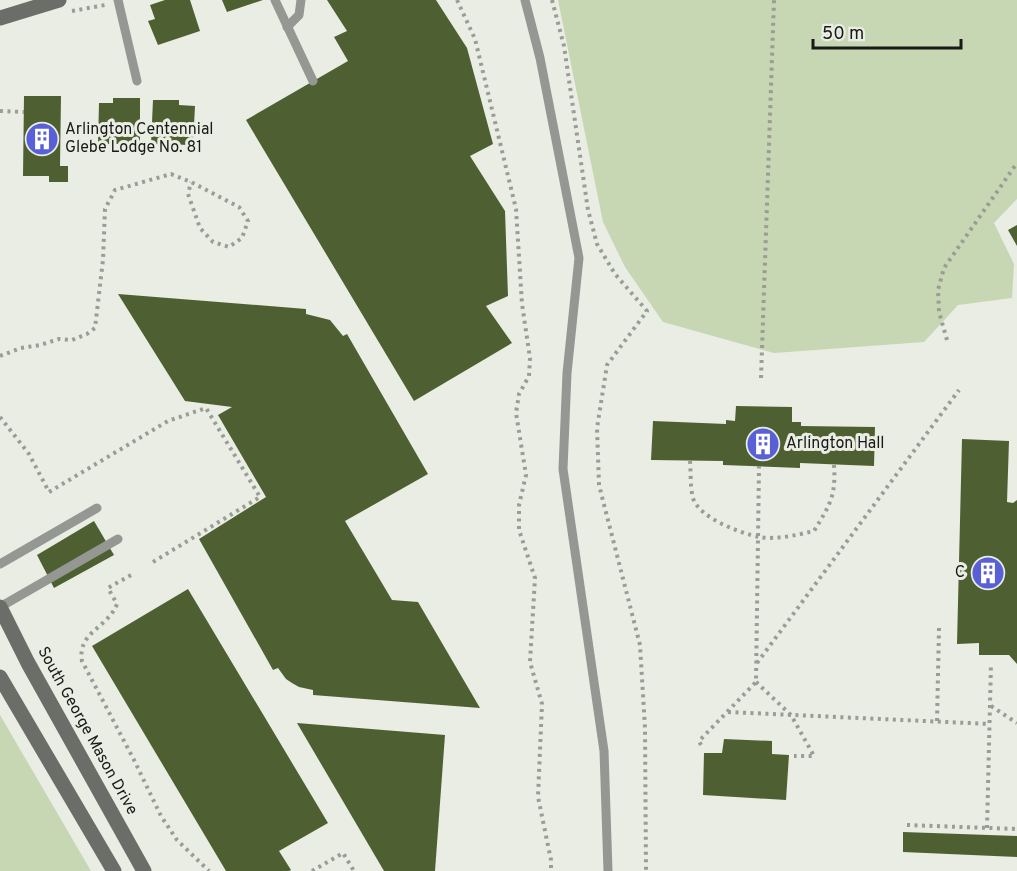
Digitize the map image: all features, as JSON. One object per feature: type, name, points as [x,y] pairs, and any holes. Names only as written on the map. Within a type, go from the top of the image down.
[{"type":"main road","points":[[0,18],[59,0]]},
{"type":"main road","name":"South George Mason Drive","points":[[0,607],[28,663],[144,871]]},
{"type":"main road","points":[[0,677],[114,871]]},
{"type":"lane","points":[[118,0],[136,81]]},
{"type":"lane","points":[[275,0],[313,81]]},
{"type":"lane","points":[[287,27],[299,15],[301,0]]},
{"type":"lane","points":[[525,0],[540,58],[579,258],[567,373],[564,469],[576,569],[604,751],[608,871]]},
{"type":"lane","points":[[0,564],[97,508]]},
{"type":"lane","points":[[0,607],[118,539]]},
{"type":"path","points":[[457,0],[475,39],[516,209],[522,304],[530,358],[530,376],[519,394],[516,413],[526,475],[519,505],[519,530],[535,579],[530,662],[542,704],[538,797],[551,860],[551,871]]},
{"type":"path","points":[[552,0],[564,46],[588,210],[597,244],[615,274],[647,311],[607,365],[597,428],[599,485],[640,645],[645,728],[646,871]]},
{"type":"path","points":[[762,378],[774,0]]},
{"type":"path","points":[[0,111],[24,112]]},
{"type":"path","points":[[947,340],[939,312],[938,290],[944,268],[1017,163]]},
{"type":"path","points":[[0,356],[21,348],[59,339],[72,340],[95,328],[103,260],[105,209],[115,190],[171,174],[191,182],[239,207],[248,221],[242,238],[229,247],[213,242],[200,228],[188,194],[191,182]]},
{"type":"path","points":[[757,663],[959,390]]},
{"type":"path","points":[[0,417],[29,454],[49,492],[168,421],[206,408],[260,497],[153,562]]},
{"type":"path","points":[[690,461],[693,499],[702,513],[716,521],[759,537],[791,536],[814,531],[831,504],[835,484],[834,465]]},
{"type":"path","points":[[701,745],[699,741],[756,682],[759,466]]},
{"type":"path","points":[[131,575],[108,588],[117,604],[113,615],[84,640],[80,650],[82,661],[135,760],[161,816],[177,840],[209,871]]},
{"type":"path","points":[[937,721],[939,628]]},
{"type":"path","points":[[987,828],[992,663]]},
{"type":"path","points":[[756,682],[791,715],[814,756],[794,756]]},
{"type":"path","points":[[990,705],[1017,723]]},
{"type":"path","points":[[728,712],[990,724]]},
{"type":"path","points":[[907,825],[1017,829]]},
{"type":"path","points":[[312,871],[343,853],[354,871]]},
{"type":"green space","points":[[558,0],[1017,0],[1017,199],[994,223],[1014,264],[1012,298],[958,305],[924,342],[774,353],[663,322],[625,267],[603,222]]},
{"type":"green space","points":[[0,715],[91,871],[0,871]]},
{"type":"building","points":[[165,0],[190,0],[200,31],[158,45],[148,21],[155,19],[150,5]]},
{"type":"building","points":[[222,0],[263,0],[227,12]]},
{"type":"building","points":[[327,0],[436,0],[467,48],[493,144],[470,156],[505,211],[508,296],[486,306],[512,343],[414,401],[246,120],[348,61],[334,37],[347,31]]},
{"type":"building","name":"Arlington Centennial Glebe Lodge No. 81","points":[[24,96],[61,96],[60,166],[68,166],[68,182],[49,182],[49,176],[23,176]]},
{"type":"building","points":[[113,98],[140,98],[140,144],[98,144],[99,103],[113,103]]},
{"type":"building","points":[[153,100],[179,100],[179,105],[195,106],[193,145],[151,144]]},
{"type":"building","points":[[1017,225],[1017,246],[1008,230]]},
{"type":"building","points":[[118,294],[306,309],[306,314],[330,320],[343,336],[347,334],[428,474],[345,521],[392,600],[418,602],[480,708],[313,695],[313,690],[292,683],[278,668],[273,670],[199,539],[266,497],[218,415],[232,407],[185,401]]},
{"type":"building","name":"Arlington Hall","points":[[736,406],[792,407],[792,422],[801,422],[801,426],[875,427],[874,466],[800,463],[800,468],[723,465],[723,461],[651,460],[653,421],[726,424],[726,420],[735,421]]},
{"type":"building","name":"C","points":[[962,439],[1009,441],[1007,502],[1013,503],[1017,500],[1017,664],[1009,655],[979,655],[979,643],[957,644]]},
{"type":"building","points":[[94,521],[114,555],[54,588],[37,555]]},
{"type":"building","points":[[188,589],[328,823],[279,851],[291,870],[289,871],[226,871],[92,646]]},
{"type":"building","points":[[297,723],[445,735],[435,871],[384,871]]},
{"type":"building","points":[[724,739],[772,741],[772,754],[789,755],[786,800],[703,795],[704,753],[722,753]]},
{"type":"building","points":[[903,832],[1017,836],[1017,857],[903,852]]},
{"type":"place","name":"Arlington Centennial Glebe Lodge No. 81","points":[[42,139]]},
{"type":"place","name":"Arlington Hall","points":[[763,444]]},
{"type":"place","name":"C","points":[[988,573]]}]
